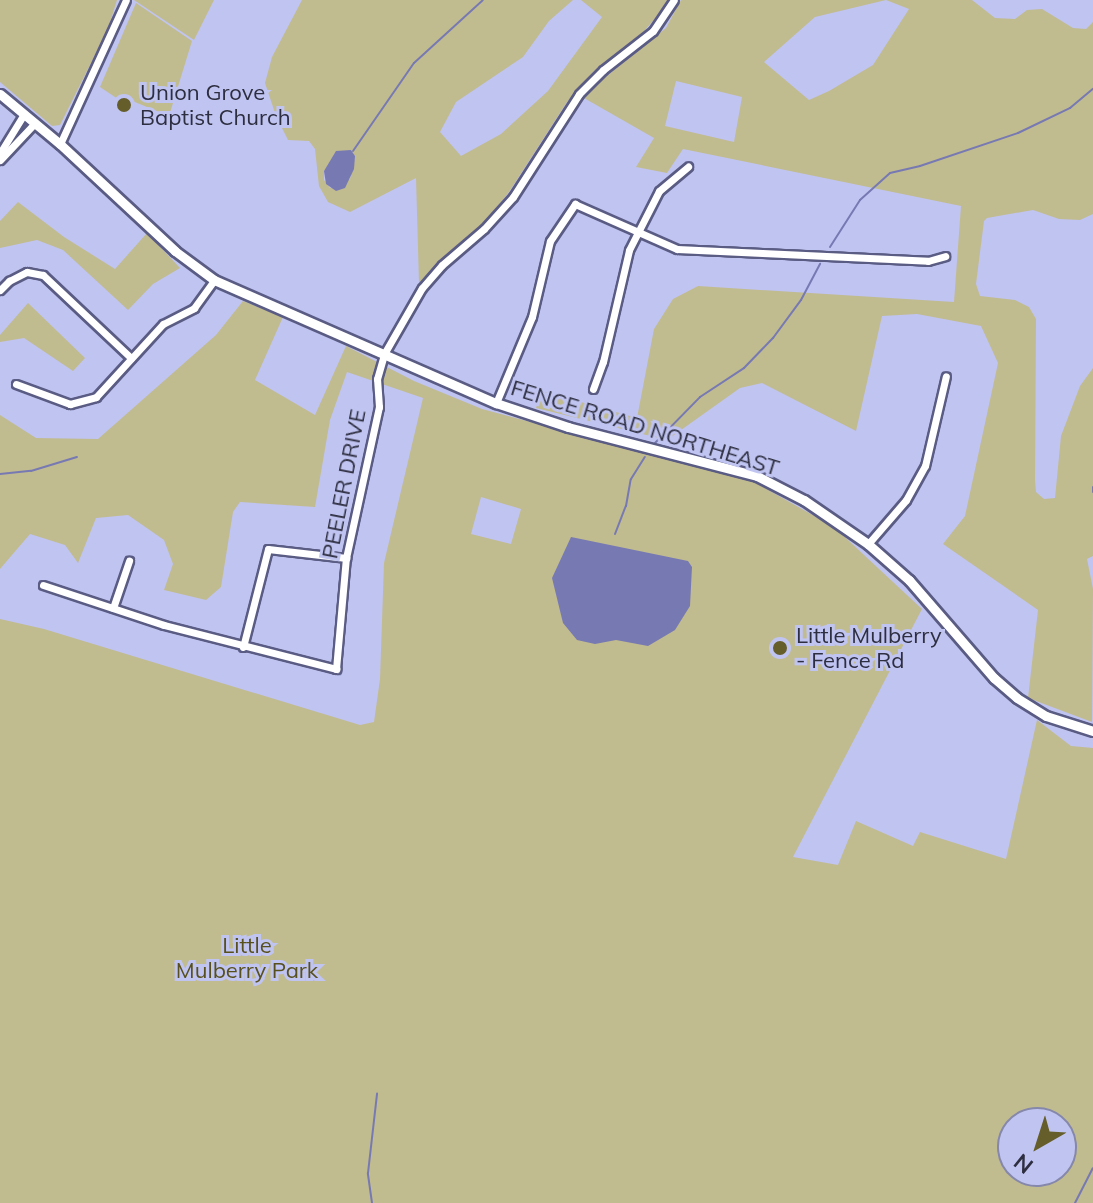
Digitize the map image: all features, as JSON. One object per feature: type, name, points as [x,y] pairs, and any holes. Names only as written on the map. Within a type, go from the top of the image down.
[{"type":"street","points":[[60,144],[126,0]]},
{"type":"street","points":[[384,354],[422,288],[513,197],[579,94],[603,70],[653,31],[674,0]]},
{"type":"street","name":"FENCE ROAD NORTHEAST","points":[[0,94],[60,144],[175,251],[214,280],[496,403],[568,427],[765,479],[822,511],[868,544],[935,607],[994,678],[1017,698],[1046,716],[1093,731]]},
{"type":"street","points":[[0,153],[24,114]]},
{"type":"street","points":[[0,160],[35,123]]},
{"type":"street","points":[[593,389],[603,362],[626,258],[659,191],[688,167]]},
{"type":"street","points":[[496,403],[532,317],[544,257],[571,207],[582,205],[677,249],[928,261],[945,256]]},
{"type":"street","points":[[0,290],[9,281],[27,272],[43,275],[131,358]]},
{"type":"street","points":[[16,384],[70,404],[83,403],[96,397],[163,324],[194,308],[214,280]]},
{"type":"street","name":"PEELER DRIVE","points":[[243,647],[336,669],[346,558],[379,407],[377,379],[384,354]]},
{"type":"street","points":[[868,544],[906,500],[920,476],[946,376]]},
{"type":"street","points":[[43,585],[243,647],[268,549],[346,558]]},
{"type":"street","points":[[113,608],[129,561]]},
{"type":"green space","points":[[0,0],[117,0],[108,29],[60,125],[52,126],[0,82]]},
{"type":"green space","points":[[134,0],[214,0],[194,40]]},
{"type":"green space","points":[[302,0],[573,0],[549,21],[523,57],[456,102],[440,132],[461,156],[501,134],[548,91],[602,17],[581,0],[671,0],[639,37],[593,72],[567,102],[509,192],[485,222],[419,283],[416,178],[350,212],[328,202],[319,186],[315,149],[309,141],[288,140],[276,116],[265,83],[272,57]],"holes":[[[351,150],[355,156],[350,179],[330,188],[324,180],[324,171]]]},
{"type":"green space","points":[[681,0],[886,0],[972,0],[995,18],[1015,19],[1027,10],[1042,9],[1073,28],[1086,29],[1093,22],[1093,214],[1080,220],[1059,219],[1033,210],[987,218],[984,221],[976,284],[980,296],[1015,300],[1029,307],[1036,319],[1035,480],[1036,492],[1044,499],[1055,498],[1061,436],[1080,386],[1093,368],[1093,556],[1087,559],[1093,589],[1092,722],[1028,698],[1038,610],[943,544],[965,516],[998,363],[981,326],[917,314],[882,316],[856,431],[762,383],[740,388],[667,440],[536,408],[542,391],[637,418],[654,329],[673,299],[698,286],[954,302],[961,206],[683,149],[667,173],[636,167],[654,138],[584,98],[566,126],[561,122],[593,80],[607,76],[666,28]],"holes":[[[886,0],[909,9],[873,65],[809,100],[764,62],[815,17]],[[676,81],[742,97],[734,142],[665,126]]]},
{"type":"green space","points":[[136,3],[192,41],[169,116],[120,96],[118,99],[100,87]]},
{"type":"green space","points":[[18,202],[64,237],[115,269],[147,233],[180,268],[153,284],[128,310],[63,250],[37,240],[0,248],[0,221]]},
{"type":"green space","name":"Little Mulberry Park","points":[[243,301],[283,317],[255,380],[315,415],[346,346],[414,381],[482,409],[752,481],[834,527],[922,609],[793,857],[838,865],[856,821],[913,846],[920,832],[1006,859],[1037,720],[1071,746],[1093,748],[1093,1203],[0,1203],[0,619],[44,629],[360,725],[374,722],[380,679],[384,563],[423,398],[347,372],[330,420],[315,507],[240,502],[233,512],[221,587],[206,600],[164,590],[173,564],[164,540],[128,515],[96,518],[78,563],[65,545],[30,534],[0,569],[0,415],[36,438],[98,439],[216,335]],"holes":[[[481,497],[521,509],[511,544],[471,534]]]},
{"type":"green space","points":[[28,303],[85,358],[73,371],[24,338],[0,342],[0,335]]},
{"type":"water","points":[[351,150],[355,156],[354,169],[345,188],[336,191],[326,184],[324,171],[336,151]]},
{"type":"water","points":[[571,537],[688,561],[692,567],[690,606],[675,630],[648,646],[616,640],[595,644],[577,640],[563,623],[552,578]]},
{"type":"waterway","points":[[353,151],[414,63],[483,0]]},
{"type":"waterway","points":[[830,247],[860,200],[890,173],[1018,133],[1070,108],[1093,89]]},
{"type":"waterway","points":[[654,444],[700,397],[744,368],[773,338],[801,300],[820,264]]},
{"type":"waterway","points":[[0,474],[31,471],[77,457]]},
{"type":"waterway","points":[[615,534],[626,506],[631,479],[645,457]]},
{"type":"waterway","points":[[1093,487],[1093,492]]},
{"type":"waterway","points":[[372,1203],[368,1173],[377,1094]]},
{"type":"waterway","points":[[1075,1203],[1093,1168]]},
{"type":"place","name":"Union Grove Baptist Church","points":[[124,105]]},
{"type":"place","name":"Little Mulberry - Fence Rd","points":[[780,648]]}]
